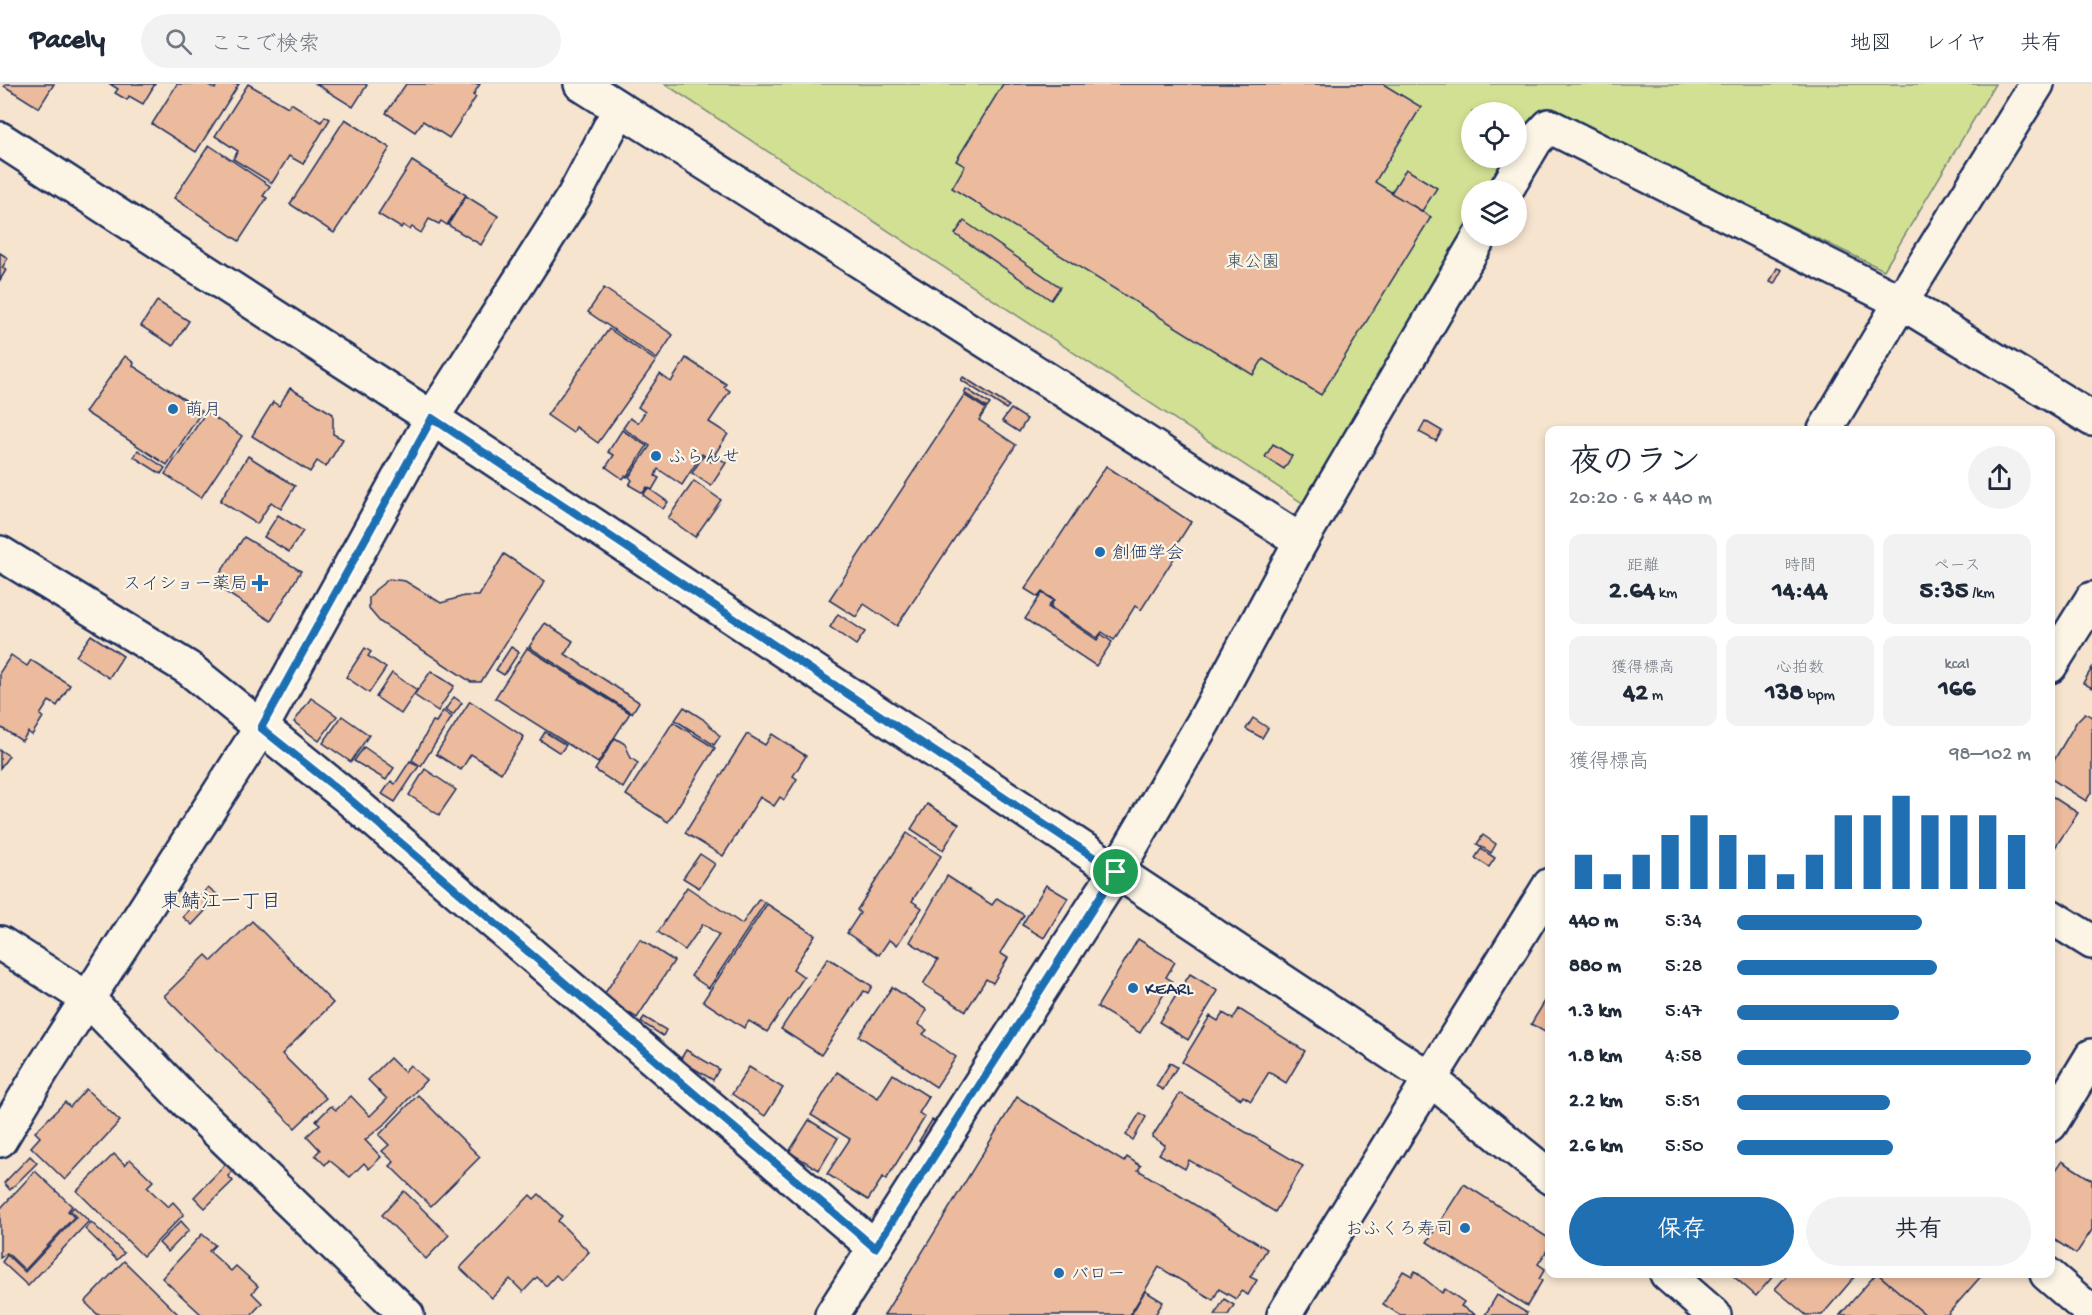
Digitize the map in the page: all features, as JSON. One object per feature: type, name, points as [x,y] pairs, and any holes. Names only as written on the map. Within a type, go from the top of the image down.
[{"type":"street","points":[[581,84],[1300,541]]},
{"type":"street","points":[[1827,426],[1901,302],[2037,84]]},
{"type":"street","points":[[0,1140],[261,728],[432,418],[574,196],[619,110]]},
{"type":"street","points":[[1512,180],[1535,141],[1549,126],[1901,302],[2092,419]]},
{"type":"street","points":[[0,139],[432,418],[1429,1078],[1545,1173]]},
{"type":"street","points":[[832,1315],[1116,872],[1203,723],[1300,541],[1474,246]]},
{"type":"street","points":[[0,553],[188,668],[346,796],[875,1248]]},
{"type":"street","points":[[2055,658],[2092,598]]},
{"type":"street","points":[[1284,1315],[1545,893]]},
{"type":"street","points":[[2055,919],[2092,942]]},
{"type":"street","points":[[0,943],[88,999],[184,1099],[407,1315]]},
{"type":"street","points":[[2055,1117],[2092,1056]]},
{"type":"street","points":[[1676,1278],[1714,1315]]},
{"type":"street","points":[[2052,1278],[2092,1313]]},
{"type":"green space","name":"東公園","points":[[665,84],[1995,84],[1884,270],[1552,112],[1527,153],[1527,102],[1461,102],[1461,168],[1518,168],[1510,180],[1461,180],[1461,246],[1466,246],[1307,506]]},
{"type":"building","points":[[5,84],[54,84],[39,108],[4,86]]},
{"type":"building","points":[[110,84],[155,84],[143,104],[129,96],[127,100],[115,93],[118,89]]},
{"type":"building","points":[[177,84],[207,84],[215,89],[217,84],[239,84],[196,152],[152,124]]},
{"type":"building","points":[[248,84],[288,107],[291,103],[321,122],[325,116],[330,119],[303,164],[289,156],[272,183],[233,159],[238,151],[215,136]]},
{"type":"building","points":[[316,84],[365,84],[367,85],[353,107]]},
{"type":"building","points":[[406,84],[480,84],[473,95],[476,97],[449,138],[423,121],[415,132],[386,113]]},
{"type":"building","points":[[1003,84],[1383,84],[1421,107],[1375,182],[1431,217],[1321,395],[1263,359],[1253,375],[952,188],[965,166],[956,161]]},
{"type":"building","points":[[345,119],[390,148],[334,233],[290,204]]},
{"type":"building","points":[[209,145],[270,186],[263,196],[267,198],[239,241],[174,198]]},
{"type":"building","points":[[412,161],[466,195],[447,225],[441,221],[439,224],[429,219],[421,233],[412,227],[410,230],[403,225],[401,228],[378,214]]},
{"type":"building","points":[[1406,169],[1437,188],[1422,211],[1391,193]]},
{"type":"building","points":[[466,196],[498,216],[481,245],[448,225]]},
{"type":"building","points":[[964,221],[1060,287],[1051,300],[955,234]]},
{"type":"building","points":[[0,253],[8,258],[2,268],[6,270],[0,280]]},
{"type":"building","points":[[1777,268],[1782,270],[1774,284],[1770,282]]},
{"type":"building","points":[[604,288],[673,335],[657,359],[588,312]]},
{"type":"building","points":[[157,301],[189,321],[173,346],[141,326]]},
{"type":"building","points":[[609,329],[656,361],[598,443],[576,427],[573,433],[547,415]]},
{"type":"building","points":[[125,356],[134,363],[133,366],[202,411],[167,465],[85,412]]},
{"type":"building","points":[[686,358],[726,384],[724,387],[730,391],[709,422],[728,434],[711,460],[702,454],[682,485],[658,469],[655,476],[659,478],[652,490],[647,487],[643,493],[629,485],[632,480],[629,477],[650,446],[623,428],[630,418],[638,423],[645,412],[638,407],[660,374],[671,382]]},
{"type":"building","points":[[963,377],[1009,406],[1006,409],[961,380]]},
{"type":"building","points":[[290,388],[333,414],[333,434],[343,439],[326,467],[317,461],[310,472],[252,436],[273,402],[279,406]]},
{"type":"building","points":[[966,389],[990,404],[987,408],[964,393]]},
{"type":"building","points":[[964,395],[986,409],[979,420],[1016,445],[897,626],[864,604],[856,617],[829,600]]},
{"type":"building","points":[[1011,409],[1027,419],[1019,432],[1002,421]]},
{"type":"building","points":[[206,412],[242,436],[201,498],[165,474]]},
{"type":"building","points":[[1425,421],[1442,431],[1436,441],[1419,432]]},
{"type":"building","points":[[622,430],[647,446],[627,477],[623,479],[606,467],[614,455],[608,452]]},
{"type":"building","points":[[1273,444],[1292,456],[1284,469],[1265,457]]},
{"type":"building","points":[[138,450],[165,468],[161,474],[134,457]]},
{"type":"building","points":[[715,455],[726,463],[711,486],[692,473],[703,456],[711,462]]},
{"type":"building","points":[[248,456],[295,486],[281,509],[271,502],[257,524],[220,501]]},
{"type":"building","points":[[1106,466],[1191,522],[1172,552],[1176,555],[1141,610],[1135,606],[1114,640],[1102,632],[1097,638],[1050,607],[1054,600],[1042,592],[1038,597],[1025,589]]},
{"type":"building","points":[[694,481],[721,500],[695,537],[668,518]]},
{"type":"building","points":[[648,488],[668,502],[663,509],[643,495]]},
{"type":"building","points":[[278,515],[303,531],[289,552],[264,537]]},
{"type":"building","points":[[244,537],[301,571],[271,621],[213,584]]},
{"type":"building","points":[[504,554],[545,581],[481,682],[471,682],[380,622],[369,609],[369,598],[389,579],[405,581],[441,603],[464,596],[479,596]]},
{"type":"building","points":[[1042,593],[1053,600],[1048,607],[1097,640],[1101,634],[1112,642],[1096,666],[1025,619]]},
{"type":"building","points":[[838,614],[865,632],[856,645],[830,627]]},
{"type":"building","points":[[545,623],[573,641],[565,654],[639,702],[632,713],[529,647]]},
{"type":"building","points":[[91,635],[123,656],[109,678],[76,656]]},
{"type":"building","points":[[511,647],[519,652],[504,675],[496,670]]},
{"type":"building","points":[[365,648],[371,652],[368,656],[386,668],[369,693],[346,677]]},
{"type":"building","points":[[527,648],[630,713],[598,763],[495,698]]},
{"type":"building","points":[[11,655],[27,666],[31,660],[70,685],[57,706],[49,701],[32,735],[28,732],[22,741],[0,727],[0,672]]},
{"type":"building","points":[[2092,668],[2092,688],[2083,683]]},
{"type":"building","points":[[431,671],[454,686],[438,711],[414,695]]},
{"type":"building","points":[[392,673],[417,690],[401,714],[376,697]]},
{"type":"building","points":[[454,697],[462,703],[453,715],[445,710]]},
{"type":"building","points":[[311,698],[337,716],[319,741],[294,722]]},
{"type":"building","points":[[470,701],[524,737],[501,773],[471,754],[461,770],[436,754]]},
{"type":"building","points":[[684,707],[703,719],[720,736],[714,745],[675,720]]},
{"type":"building","points":[[443,711],[452,717],[421,766],[412,760],[433,721],[436,722]]},
{"type":"building","points":[[2085,713],[2092,717],[2092,791],[2086,801],[2055,781],[2055,758],[2077,721]]},
{"type":"building","points":[[342,716],[369,735],[351,762],[323,743]]},
{"type":"building","points":[[1253,718],[1268,728],[1262,738],[1246,729]]},
{"type":"building","points":[[673,722],[715,748],[668,822],[626,795]]},
{"type":"building","points":[[545,732],[566,745],[560,753],[540,740]]},
{"type":"building","points":[[747,734],[765,745],[772,734],[806,756],[793,776],[797,779],[784,800],[780,797],[774,806],[760,797],[723,856],[685,833]]},
{"type":"building","points":[[615,738],[625,744],[631,758],[638,763],[623,788],[595,770]]},
{"type":"building","points":[[364,747],[394,768],[386,780],[354,761]]},
{"type":"building","points":[[0,750],[9,756],[0,768]]},
{"type":"building","points":[[410,761],[419,766],[395,802],[382,794],[391,781],[395,784]]},
{"type":"building","points":[[425,769],[456,790],[439,815],[409,795]]},
{"type":"building","points":[[2055,798],[2078,813],[2055,848]]},
{"type":"building","points":[[927,804],[959,824],[943,850],[911,829]]},
{"type":"building","points":[[907,833],[941,856],[912,901],[922,908],[897,945],[889,940],[879,955],[847,933],[860,913],[857,910]]},
{"type":"building","points":[[1483,835],[1496,844],[1491,853],[1477,844]]},
{"type":"building","points":[[1481,849],[1495,858],[1489,867],[1475,858]]},
{"type":"building","points":[[700,854],[715,864],[699,888],[683,878]]},
{"type":"building","points":[[947,876],[992,905],[997,898],[1024,915],[1000,953],[1008,958],[993,983],[986,979],[966,1011],[923,984],[938,960],[910,942]]},
{"type":"building","points":[[1046,885],[1068,898],[1044,938],[1022,925]]},
{"type":"building","points":[[208,887],[219,896],[192,925],[183,917]]},
{"type":"building","points":[[687,887],[742,924],[759,899],[765,903],[709,988],[691,976],[719,935],[703,924],[685,950],[658,932]]},
{"type":"building","points":[[767,904],[815,935],[793,969],[804,977],[767,1032],[749,1021],[744,1028],[703,1001]]},
{"type":"building","points":[[252,921],[333,1003],[282,1054],[326,1098],[295,1128],[164,996],[206,955],[212,961]]},
{"type":"building","points":[[640,939],[674,961],[637,1018],[603,996]]},
{"type":"building","points":[[1138,939],[1175,962],[1166,977],[1172,981],[1140,1033],[1097,1007]]},
{"type":"building","points":[[828,958],[872,986],[868,993],[864,991],[821,1055],[781,1029]]},
{"type":"building","points":[[1190,974],[1218,991],[1188,1040],[1159,1022]]},
{"type":"building","points":[[892,987],[927,1010],[918,1024],[927,1030],[923,1034],[956,1057],[936,1087],[859,1036]]},
{"type":"building","points":[[1545,1001],[1545,1032],[1531,1024]]},
{"type":"building","points":[[1239,1009],[1305,1051],[1286,1083],[1269,1072],[1251,1101],[1243,1096],[1241,1099],[1182,1062],[1210,1016],[1218,1021],[1223,1013],[1233,1019]]},
{"type":"building","points":[[644,1017],[666,1030],[663,1036],[641,1022]]},
{"type":"building","points":[[686,1050],[719,1069],[713,1080],[680,1060]]},
{"type":"building","points":[[390,1058],[404,1072],[410,1065],[426,1080],[388,1121],[365,1140],[381,1157],[369,1169],[364,1163],[350,1177],[329,1160],[325,1165],[315,1155],[320,1150],[307,1136],[320,1124],[316,1121],[331,1106],[336,1110],[351,1096],[370,1116],[387,1099],[368,1080]]},
{"type":"building","points":[[1170,1063],[1177,1067],[1163,1090],[1156,1086]]},
{"type":"building","points":[[749,1067],[783,1088],[765,1116],[732,1094]]},
{"type":"building","points":[[837,1072],[878,1098],[893,1074],[929,1097],[919,1113],[925,1117],[886,1180],[883,1177],[868,1200],[827,1174],[850,1139],[811,1115]]},
{"type":"building","points":[[86,1089],[120,1121],[65,1180],[31,1147],[40,1137],[35,1132],[65,1102],[70,1107]]},
{"type":"building","points":[[1180,1093],[1303,1166],[1275,1212],[1189,1160],[1185,1169],[1159,1154],[1165,1145],[1152,1137]]},
{"type":"building","points":[[418,1095],[480,1157],[431,1206],[390,1166],[394,1162],[382,1151],[389,1145],[379,1135]]},
{"type":"building","points":[[1017,1097],[1124,1162],[1127,1157],[1141,1166],[1138,1170],[1267,1249],[1250,1277],[1257,1280],[1248,1295],[1241,1291],[1236,1299],[1219,1289],[1213,1300],[1159,1267],[1130,1315],[884,1315]]},
{"type":"building","points":[[1140,1113],[1146,1117],[1133,1140],[1126,1135]]},
{"type":"building","points":[[809,1120],[838,1138],[819,1170],[789,1152]]},
{"type":"building","points":[[932,1120],[943,1127],[929,1148],[919,1141]]},
{"type":"building","points":[[114,1154],[125,1165],[130,1159],[153,1181],[147,1187],[168,1207],[173,1202],[184,1214],[143,1256],[77,1191]]},
{"type":"building","points":[[30,1156],[37,1163],[10,1190],[4,1183]]},
{"type":"building","points":[[2062,1161],[2092,1180],[2092,1230],[2076,1254],[2055,1240],[2055,1172]]},
{"type":"building","points":[[226,1164],[233,1171],[228,1176],[233,1181],[205,1208],[194,1197]]},
{"type":"building","points":[[35,1171],[72,1206],[68,1211],[74,1217],[25,1270],[7,1253],[0,1258],[0,1209]]},
{"type":"building","points":[[1464,1184],[1545,1236],[1545,1254],[1538,1264],[1545,1269],[1539,1279],[1542,1281],[1527,1306],[1427,1242]]},
{"type":"building","points":[[404,1191],[449,1235],[426,1259],[382,1215]]},
{"type":"building","points":[[539,1194],[562,1216],[558,1221],[589,1252],[561,1280],[556,1275],[546,1286],[537,1277],[523,1292],[510,1279],[492,1298],[460,1268],[530,1195],[534,1199]]},
{"type":"building","points":[[74,1207],[89,1221],[28,1286],[2,1262],[7,1255],[25,1272],[76,1217],[70,1211]]},
{"type":"building","points":[[181,1221],[189,1230],[168,1252],[159,1243]]},
{"type":"building","points":[[91,1222],[124,1253],[117,1260],[85,1229]]},
{"type":"building","points":[[202,1234],[215,1245],[209,1251],[231,1271],[236,1266],[258,1286],[252,1293],[262,1303],[251,1315],[202,1315],[162,1278]]},
{"type":"building","points":[[124,1261],[179,1315],[98,1315],[85,1302]]},
{"type":"building","points":[[1403,1271],[1412,1276],[1415,1271],[1442,1293],[1445,1289],[1464,1302],[1461,1306],[1476,1315],[1400,1315],[1383,1304]]},
{"type":"building","points":[[1736,1278],[1772,1278],[1756,1296]]},
{"type":"building","points":[[1785,1278],[1854,1278],[1822,1315],[1806,1315],[1775,1289]]},
{"type":"building","points":[[1872,1278],[1883,1278],[1926,1315],[1840,1315]]},
{"type":"building","points":[[1883,1278],[1979,1278],[1947,1315],[1926,1315]]},
{"type":"building","points":[[1145,1291],[1163,1302],[1155,1315],[1131,1315]]},
{"type":"building","points":[[1497,1295],[1527,1313],[1526,1315],[1485,1315]]},
{"type":"building","points":[[1224,1299],[1234,1305],[1228,1315],[1215,1315]]},
{"type":"place","name":"萌月","points":[[173,409]]},
{"type":"place","name":"ふらんせ","points":[[656,456]]},
{"type":"place","name":"創価学会","points":[[1100,552]]},
{"type":"place","name":"スイショー薬局","points":[[260,583]]},
{"type":"place","name":"KEARL","points":[[1133,988]]},
{"type":"place","name":"おふくろ寿司","points":[[1465,1228]]},
{"type":"place","name":"バロー","points":[[1059,1273]]},
{"type":"district","name":"東鯖江一丁目","points":[[221,900]]},
{"type":"route","points":[[432,418],[1116,872],[875,1248],[346,796],[261,728],[432,418]]}]
